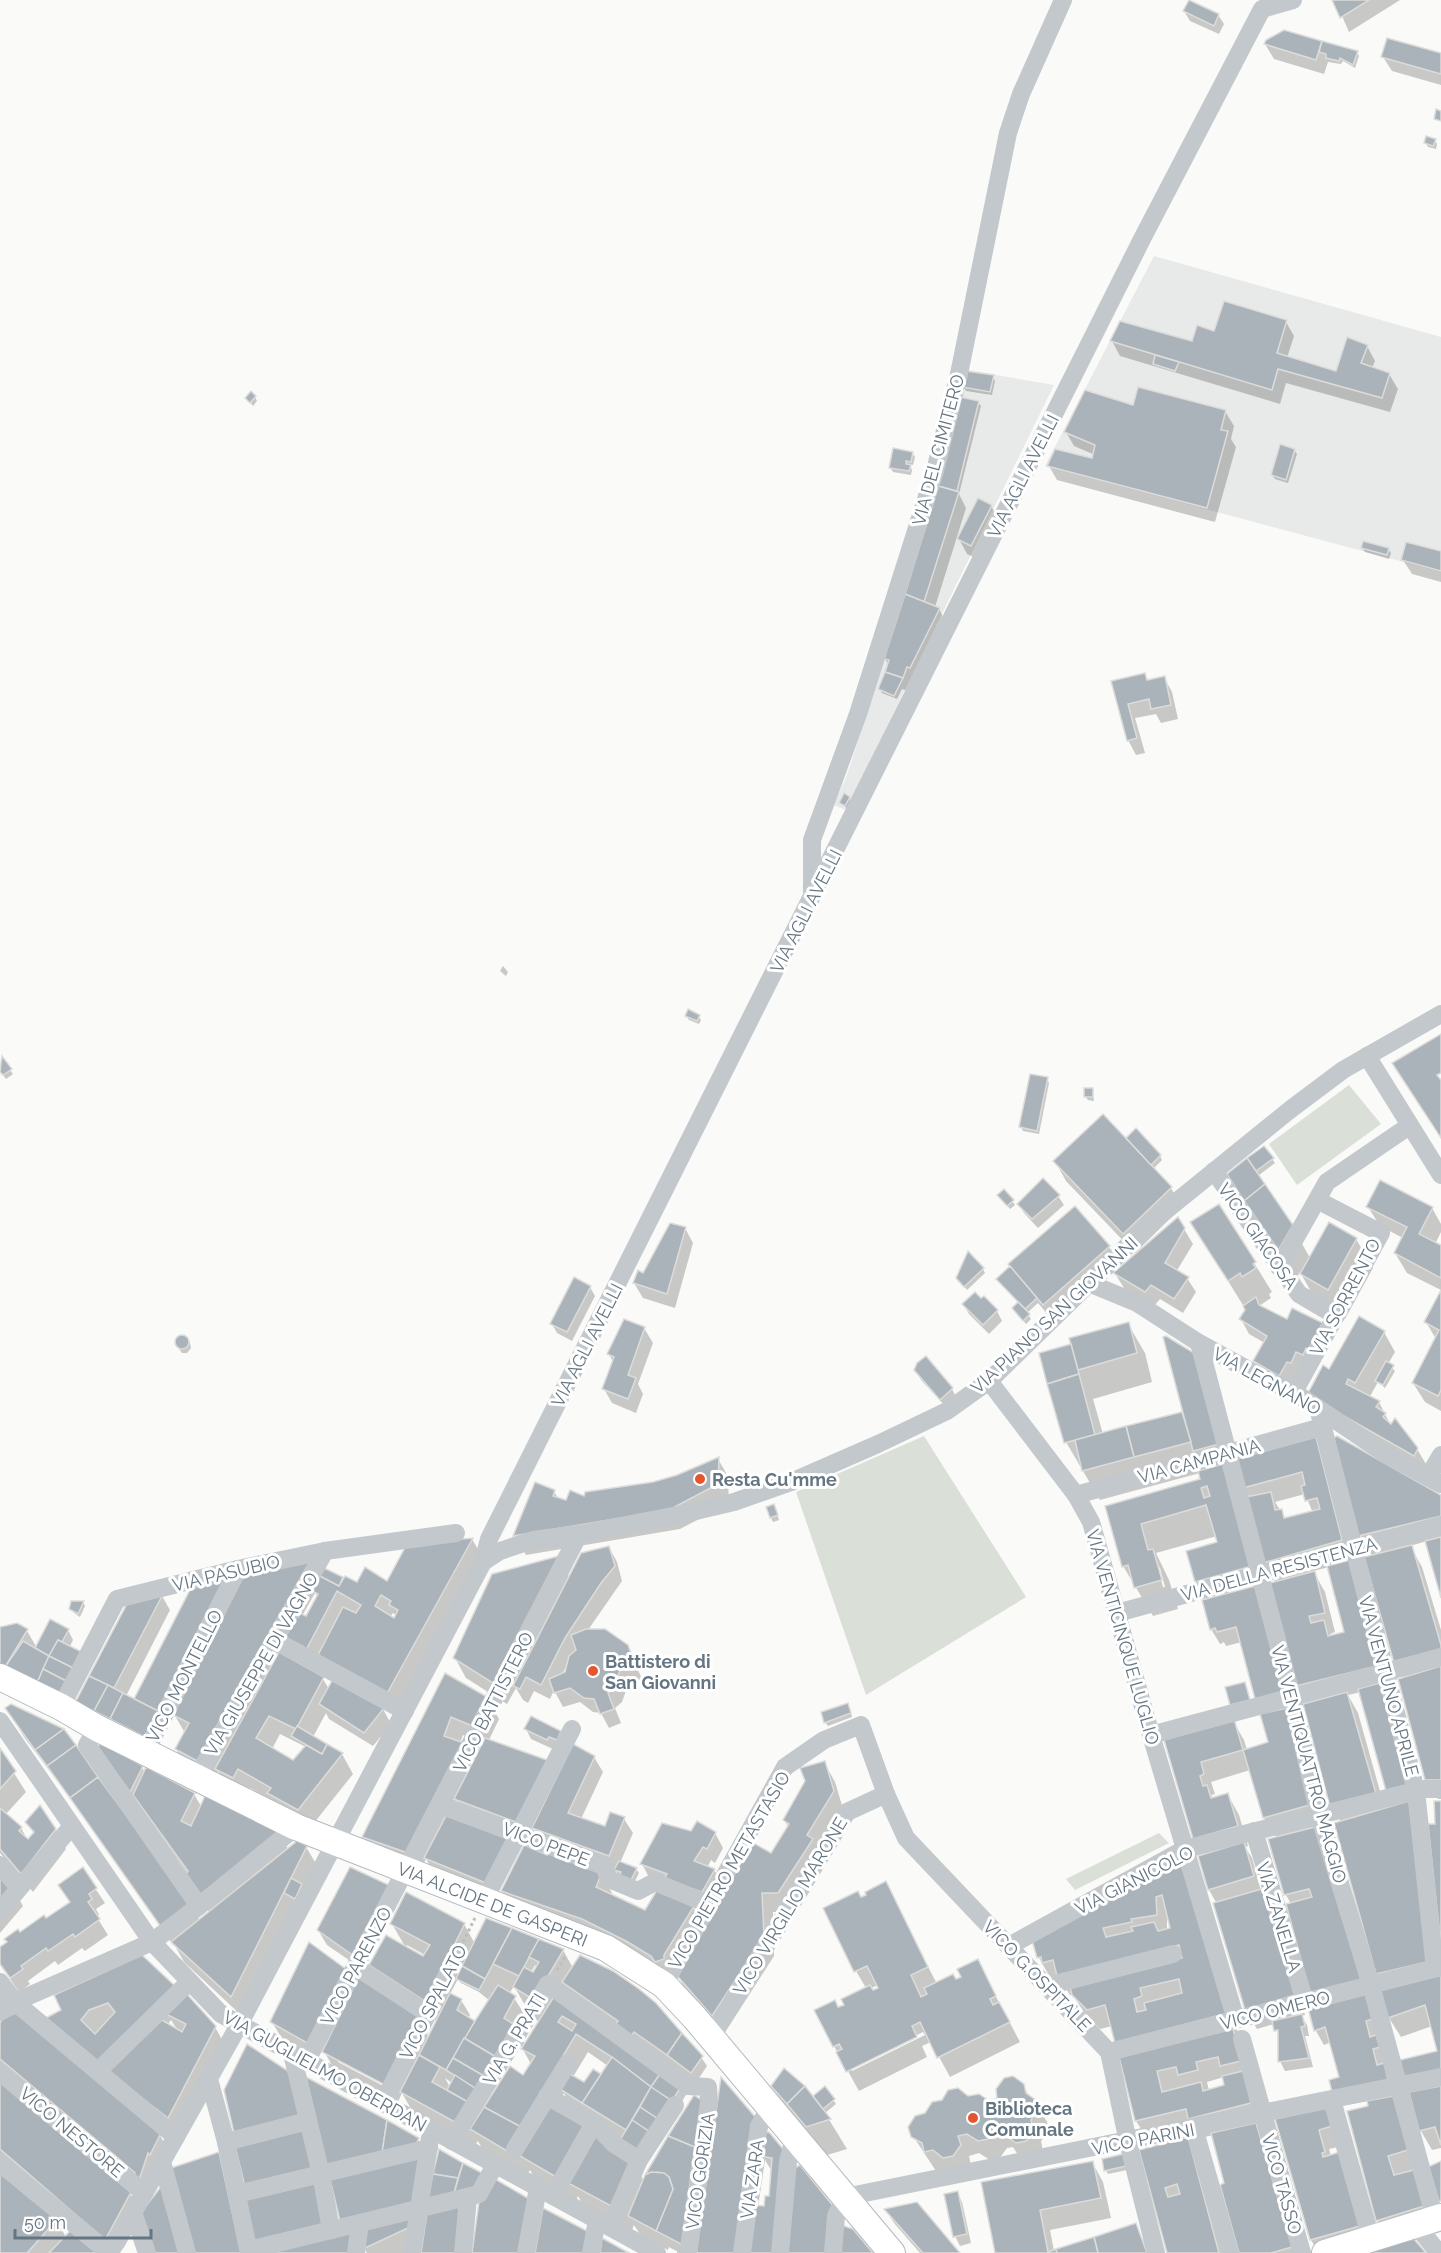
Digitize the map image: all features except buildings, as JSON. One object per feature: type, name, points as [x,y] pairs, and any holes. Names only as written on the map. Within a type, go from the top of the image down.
[{"type":"street","name":"VIA DEL CIMITERO","points":[[812,899],[812,840],[858,714],[935,471],[959,374],[1008,133],[1021,94],[1063,0]]},
{"type":"street","name":"VIA AGLI AVELLI","points":[[108,2253],[177,2137],[239,2025],[483,1562],[495,1528],[1143,237],[1262,9],[1293,0]]},
{"type":"street","name":"VIA PIANO SAN GIOVANNI","points":[[483,1562],[514,1545],[533,1540],[579,1534],[724,1504],[791,1482],[947,1411],[989,1381],[1091,1284],[1154,1220],[1291,1109],[1343,1070],[1441,1014]]},
{"type":"street","points":[[1367,1056],[1441,1175]]},
{"type":"street","points":[[1279,1267],[1327,1182],[1409,1126]]},
{"type":"street","name":"VICO GIACOSA","points":[[1214,1171],[1299,1294],[1336,1316]]},
{"type":"street","name":"VIA SORRENTO","points":[[1294,1392],[1381,1233],[1317,1200]]},
{"type":"street","name":"VIA LEGNANO","points":[[1091,1284],[1137,1303],[1198,1343],[1294,1392],[1387,1455],[1435,1481]]},
{"type":"street","name":"VIA VENTIQUATTRO MAGGIO","points":[[1198,1343],[1292,1697],[1319,1815],[1371,1985],[1430,2220]]},
{"type":"street","name":"VIA VENTICINQUE LUGLIO","points":[[989,1381],[1076,1495],[1091,1522],[1151,1735],[1236,2020]]},
{"type":"street","name":"VIA VENTUNO APRILE","points":[[1318,1408],[1416,1791],[1438,1968]]},
{"type":"street","name":"VIA CAMPANIA","points":[[1076,1495],[1322,1427]]},
{"type":"street","points":[[1435,1481],[1441,1455]]},
{"type":"street","name":"VIA DELLA RESISTENZA","points":[[1117,1613],[1441,1525]]},
{"type":"street","name":"VIA PASUBIO","points":[[61,1707],[117,1599],[238,1569],[325,1551],[456,1533]]},
{"type":"street","name":"VICO BATTISTERO","points":[[406,1871],[579,1534]]},
{"type":"street","name":"VIA GIUSEPPE DI VAGNO","points":[[197,1777],[325,1551]]},
{"type":"street","name":"VICO MONTELLO","points":[[146,1751],[238,1569]]},
{"type":"street","points":[[274,1640],[405,1712]]},
{"type":"street","points":[[1151,1735],[1441,1657]]},
{"type":"street","name":"VIA ALCIDE DE GASPERI","points":[[0,1677],[296,1827],[606,1948],[663,1985],[711,2037],[892,2253]]},
{"type":"street","name":"VIA GUGLIELMO OBERDAN","points":[[0,1721],[152,1942],[220,2014],[382,2103],[430,2139],[452,2141],[603,2224],[646,2251]]},
{"type":"street","name":"VICO G.OSPITALE","points":[[861,1725],[886,1794],[906,1838],[1109,2052]]},
{"type":"street","name":"VICO PIETRO METASTASIO","points":[[663,1985],[785,1767],[824,1740],[861,1725]]},
{"type":"street","points":[[97,1728],[87,1745],[200,1906]]},
{"type":"street","points":[[484,1901],[572,1729]]},
{"type":"street","name":"VIA GIANICOLO","points":[[1009,1946],[1185,1850],[1416,1791],[1441,1789]]},
{"type":"street","name":"VICO VIRGILIO MARONE","points":[[711,2037],[847,1812],[886,1794]]},
{"type":"street","name":"VICO PEPE","points":[[440,1805],[604,1866],[609,1879],[638,1891],[655,1882],[708,1904]]},
{"type":"street","points":[[0,1911],[72,1826]]},
{"type":"street","points":[[8,2007],[152,1942],[200,1906],[296,1827]]},
{"type":"street","name":"VIA ZANELLA","points":[[1254,1831],[1305,2002]]},
{"type":"street","points":[[0,1865],[19,1888]]},
{"type":"street","name":"VICO PARENZO","points":[[299,2058],[356,1967],[406,1871]]},
{"type":"street","points":[[1047,1986],[1173,1954]]},
{"type":"street","name":"VICO SPALATO","points":[[382,2103],[456,1957]]},
{"type":"street","points":[[356,1967],[427,2013]]},
{"type":"street","name":"VICO OMERO","points":[[1109,2052],[1438,1968]]},
{"type":"street","points":[[0,1982],[8,2007],[98,2071],[177,2137]]},
{"type":"street","points":[[98,2071],[189,1982]]},
{"type":"street","name":"VICO GORIZIA","points":[[548,1984],[688,2086],[708,2087],[709,2102],[689,2248],[686,2253]]},
{"type":"street","name":"VIA G. PRATI","points":[[452,2141],[548,1984]]},
{"type":"street","name":"VICO TASSO","points":[[1242,2039],[1302,2253]]},
{"type":"street","points":[[1109,2052],[1128,2142],[1156,2253]]},
{"type":"street","points":[[299,2058],[308,2121],[331,2230]]},
{"type":"street","points":[[515,2149],[568,2063]]},
{"type":"street","name":"VICO NESTORE","points":[[0,2072],[144,2193]]},
{"type":"street","name":"VICO PARINI","points":[[845,2197],[1128,2142],[1441,2077]]},
{"type":"street","points":[[209,2079],[226,2142],[249,2251],[478,2194],[495,2165]]},
{"type":"street","points":[[547,2096],[594,2123],[614,2144],[639,2160]]},
{"type":"street","points":[[1332,2100],[1371,2239]]},
{"type":"street","points":[[591,2253],[603,2224],[639,2160],[675,2105]]},
{"type":"street","name":"VIA ZARA","points":[[742,2253],[759,2126],[770,2107]]},
{"type":"street","points":[[226,2142],[308,2121]]},
{"type":"street","points":[[526,2253],[546,2192],[594,2123]]},
{"type":"street","points":[[1194,2128],[1230,2253]]},
{"type":"street","points":[[780,2253],[788,2162],[794,2137]]},
{"type":"street","points":[[237,2194],[321,2174],[430,2139],[412,2253]]},
{"type":"street","points":[[162,2162],[187,2253]]},
{"type":"street","points":[[0,2163],[108,2253]]},
{"type":"street","points":[[463,2253],[468,2197]]},
{"type":"street","points":[[832,2253],[837,2216],[845,2197]]},
{"type":"street","points":[[133,2212],[147,2253]]},
{"type":"street","points":[[1324,2253],[1430,2220],[1439,2253]]},
{"type":"street","points":[[356,2253],[360,2223]]},
{"type":"path","name":"VICO SPALATO","points":[[456,1957],[484,1901]]},
{"type":"path","name":"VIA G. PRATI","points":[[548,1984],[577,1936]]},
{"type":"shaded area","points":[[1154,256],[1441,337],[1441,572],[1045,466]]},
{"type":"shaded area","points":[[967,370],[1054,385],[846,810],[833,805],[846,778],[940,487]]},
{"type":"shaded area","points":[[1349,1085],[1381,1124],[1297,1185],[1269,1144]]},
{"type":"shaded area","points":[[924,1436],[1026,1597],[866,1695],[796,1492]]},
{"type":"shaded area","points":[[1159,1833],[1169,1843],[1075,1890],[1066,1879]]},
{"type":"place","name":"Resta Cu'mme","points":[[700,1479]]},
{"type":"place","name":"Battistero di San Giovanni","points":[[593,1671]]},
{"type":"place","name":"Biblioteca Comunale","points":[[973,2118]]}]
